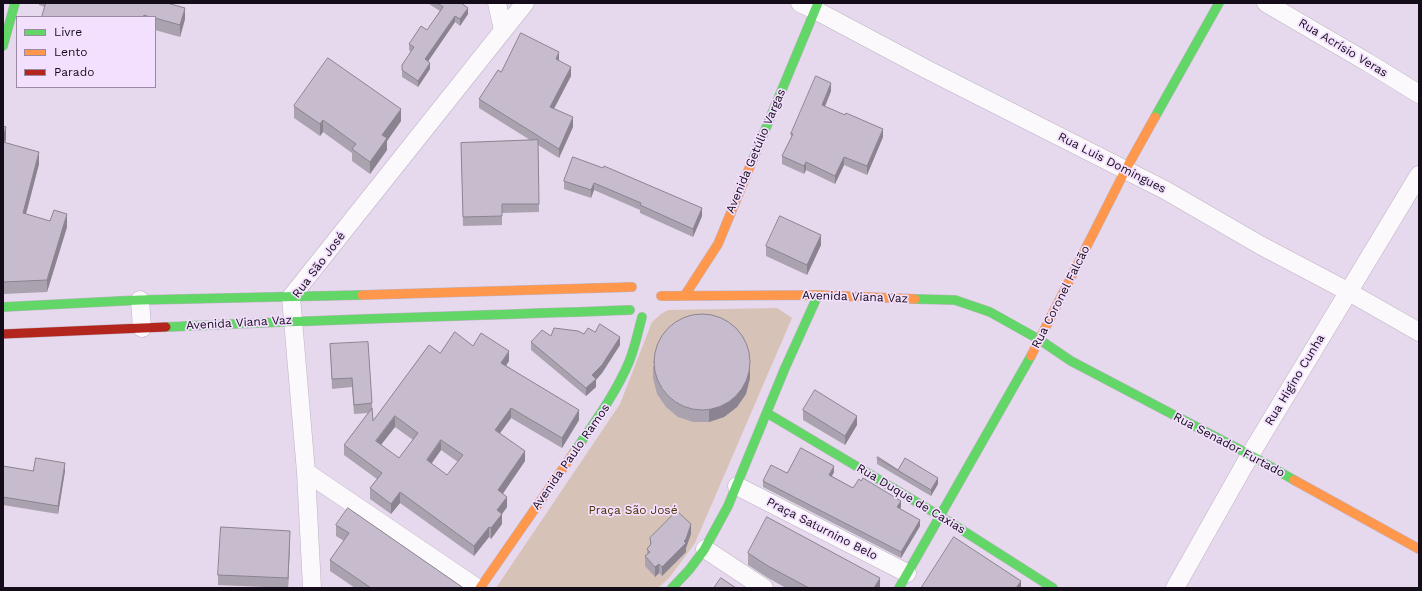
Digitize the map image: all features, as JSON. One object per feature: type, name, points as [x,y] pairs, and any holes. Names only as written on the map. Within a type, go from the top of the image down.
[{"type":"street","points":[[3,46],[15,3]]},
{"type":"street","points":[[497,3],[503,30]]},
{"type":"street","name":"Rua São José","points":[[312,588],[306,472],[291,297],[525,3]]},
{"type":"street","name":"Rua Coronel Falcão","points":[[903,580],[1040,340],[1126,169],[1219,3]]},
{"type":"street","name":"Rua Acrísio Veras","points":[[1266,3],[1419,94]]},
{"type":"street","name":"Rua Luis Domingues","points":[[811,5],[928,70],[1126,169],[1260,245],[1349,292],[1419,332]]},
{"type":"street","name":"Avenida Getúlio Vargas","points":[[685,296],[718,244],[811,5]]},
{"type":"street","name":"Rua Higino Cunha","points":[[1175,588],[1250,455],[1419,175]]},
{"type":"street","points":[[641,282],[632,287],[628,292],[627,304],[630,310],[637,316],[642,317],[652,315]]},
{"type":"street","name":"Avenida Viana Vaz","points":[[3,307],[140,300],[632,287]]},
{"type":"street","points":[[656,287],[661,296],[660,307]]},
{"type":"street","points":[[474,292],[475,316]]},
{"type":"street","points":[[672,588],[705,549],[718,526],[737,486],[818,295]]},
{"type":"street","name":"Avenida Viana Vaz","points":[[661,296],[818,295],[955,300],[990,312],[1040,340]]},
{"type":"street","points":[[140,300],[142,328]]},
{"type":"street","name":"Avenida Viana Vaz","points":[[3,334],[293,320],[475,316],[630,310]]},
{"type":"street","name":"Avenida Paulo Ramos","points":[[480,588],[608,403],[629,362],[642,317]]},
{"type":"street","name":"Rua Senador Furtado","points":[[1040,340],[1070,361],[1250,455],[1419,550]]},
{"type":"street","name":"Rua Duque de Caxias","points":[[767,413],[940,516],[1053,588]]},
{"type":"street","points":[[306,472],[477,588]]},
{"type":"street","name":"Praça Saturnino Belo","points":[[737,486],[903,580]]},
{"type":"street","points":[[705,549],[764,588]]},
{"type":"green space","name":"Praça São José","points":[[777,308],[792,318],[695,543],[669,578],[658,588],[496,588],[620,404],[652,322],[668,310]]},
{"type":"building","points":[[46,3],[167,3],[185,8],[180,25],[156,18],[156,16],[144,15],[42,16]]},
{"type":"building","points":[[437,3],[461,3],[468,8],[460,19],[455,16],[425,59],[430,63],[418,81],[402,70],[402,65],[414,47],[409,44],[421,26],[427,30],[443,7]]},
{"type":"building","points":[[521,33],[559,52],[556,59],[571,67],[550,107],[573,117],[559,149],[479,99],[498,70],[501,72]]},
{"type":"building","points":[[328,58],[401,109],[382,135],[387,138],[370,162],[352,149],[356,144],[323,120],[320,124],[294,106]]},
{"type":"building","points":[[816,76],[831,83],[822,105],[845,115],[846,113],[883,129],[867,166],[844,157],[835,176],[806,162],[804,166],[782,156],[793,134],[791,134]]},
{"type":"building","points":[[3,126],[6,127],[3,137]]},
{"type":"building","points":[[538,140],[539,204],[502,204],[502,216],[463,217],[461,143]]},
{"type":"building","points":[[3,142],[39,152],[23,213],[50,221],[54,210],[67,214],[47,280],[3,282]]},
{"type":"building","points":[[573,157],[603,168],[604,166],[702,208],[693,229],[640,205],[641,203],[594,183],[591,190],[564,181]]},
{"type":"building","points":[[780,216],[821,235],[807,265],[766,246]]},
{"type":"building","points":[[702,314],[720,318],[729,322],[736,328],[742,335],[746,344],[750,362],[746,380],[742,389],[736,396],[729,402],[720,406],[702,410],[684,406],[675,402],[668,396],[662,389],[658,380],[654,362],[658,344],[662,335],[668,328],[675,322],[684,318]]},
{"type":"building","points":[[600,324],[620,337],[602,365],[592,375],[596,379],[586,388],[531,342],[542,330],[551,336],[554,328],[578,331],[584,334],[588,328],[595,332]]},
{"type":"building","points":[[455,332],[473,346],[481,333],[509,351],[501,363],[579,410],[562,438],[511,408],[495,430],[525,451],[498,490],[507,497],[497,510],[502,514],[491,528],[489,527],[474,546],[400,492],[391,504],[370,488],[382,473],[344,445],[372,408],[373,421],[429,345],[440,353]],"holes":[[[395,416],[418,433],[399,458],[376,441]],[[441,440],[463,455],[447,475],[427,460]]]},
{"type":"building","points":[[368,342],[372,403],[354,405],[352,378],[332,379],[330,344]]},
{"type":"building","points":[[815,390],[857,416],[845,436],[803,410]]},
{"type":"building","points":[[801,448],[834,466],[829,475],[853,488],[859,479],[861,481],[863,478],[901,501],[897,507],[920,520],[901,552],[763,481],[771,465],[787,473]]},
{"type":"building","points":[[878,457],[898,470],[905,458],[938,478],[931,490],[877,458]]},
{"type":"building","points":[[36,458],[65,463],[58,506],[3,497],[3,466],[33,471]]},
{"type":"building","points":[[348,508],[462,588],[371,588],[330,560],[349,533],[336,525]]},
{"type":"building","points":[[677,511],[691,524],[684,541],[686,543],[662,567],[659,564],[655,567],[645,556],[650,552],[647,549],[651,544],[650,538]]},
{"type":"building","points":[[767,517],[880,578],[874,588],[809,588],[768,566],[748,553]]},
{"type":"building","points":[[221,527],[290,531],[288,578],[218,575]]},
{"type":"building","points":[[954,537],[1021,581],[1016,588],[922,587]]},
{"type":"building","points":[[721,578],[736,588],[714,588]]},
{"type":"traffic: fast","points":[[3,46],[15,3]]},
{"type":"traffic: fast","points":[[753,159],[818,3]]},
{"type":"traffic: fast","points":[[1155,117],[1219,3]]},
{"type":"traffic: fast","points":[[3,307],[140,300],[362,295]]},
{"type":"traffic: fast","points":[[672,588],[689,570],[704,550],[728,506],[785,368],[818,295]]},
{"type":"traffic: fast","points":[[915,299],[955,300],[990,312],[1040,340],[1071,361],[1250,455],[1294,480]]},
{"type":"traffic: fast","points":[[166,327],[630,310]]},
{"type":"traffic: fast","points":[[573,454],[617,386],[633,351],[642,317]]},
{"type":"traffic: fast","points":[[899,588],[1031,356]]},
{"type":"traffic: fast","points":[[767,413],[940,516],[1053,588]]},
{"type":"traffic: slow","points":[[1031,356],[1126,169],[1155,117]]},
{"type":"traffic: slow","points":[[685,295],[718,244],[753,159]]},
{"type":"traffic: slow","points":[[362,295],[632,287]]},
{"type":"traffic: slow","points":[[661,296],[818,295],[915,299]]},
{"type":"traffic: slow","points":[[480,588],[573,454]]},
{"type":"traffic: slow","points":[[1294,480],[1419,549]]},
{"type":"traffic: jam","points":[[3,334],[166,327]]}]
